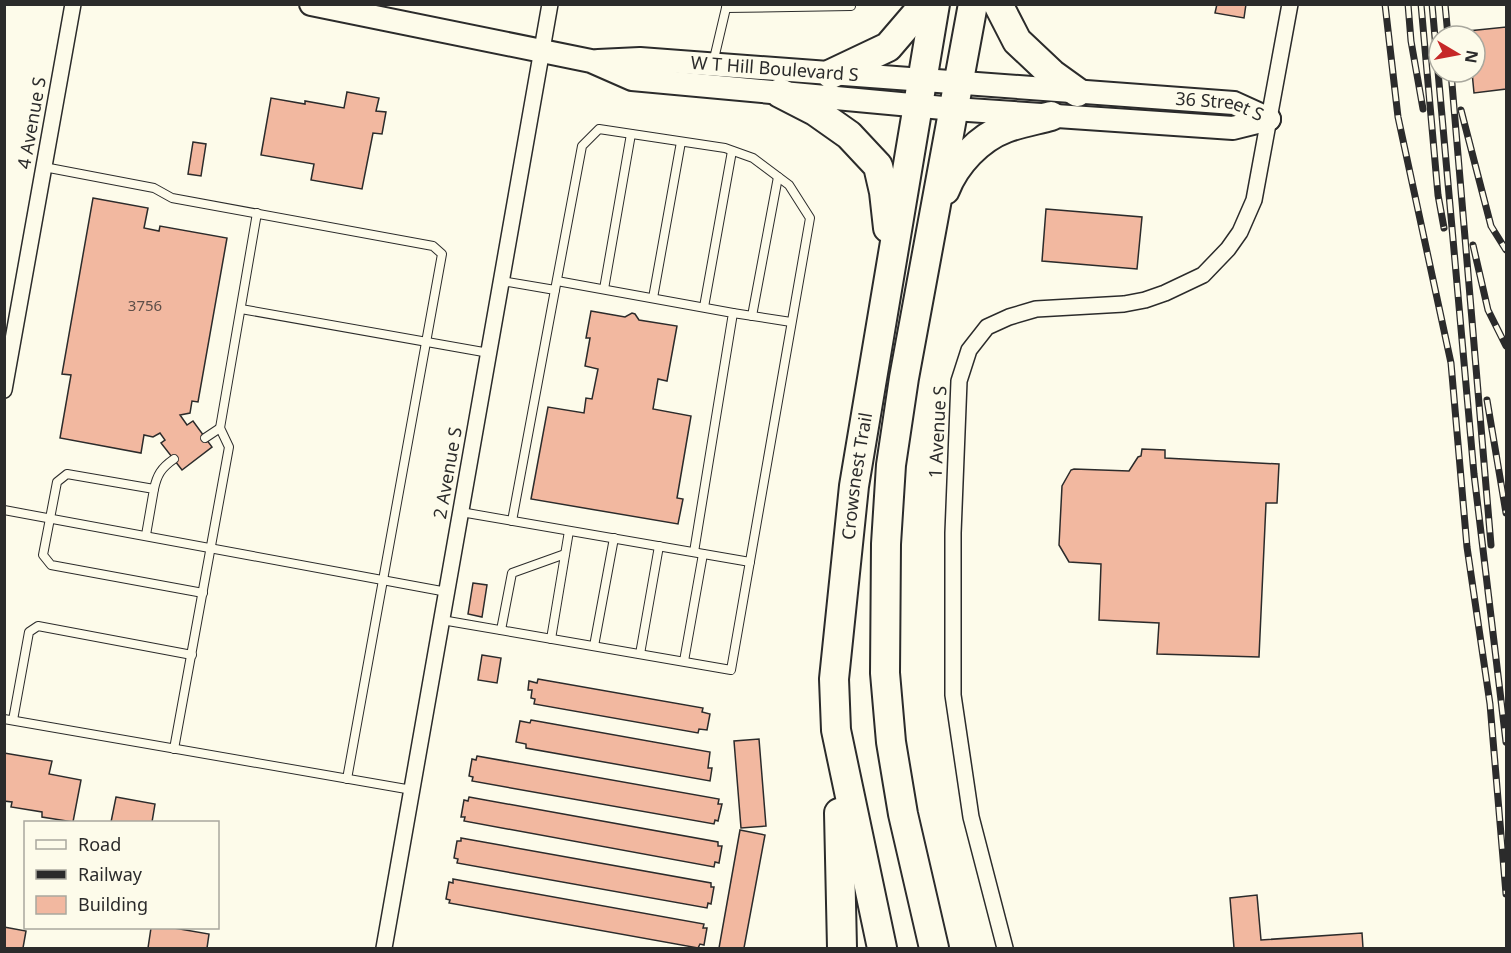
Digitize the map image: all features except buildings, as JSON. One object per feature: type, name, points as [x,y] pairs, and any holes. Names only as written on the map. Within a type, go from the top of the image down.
[{"type":"highway","points":[[831,74],[888,47],[918,12],[921,4]]},
{"type":"highway","name":"Crowsnest Trail","points":[[882,948],[836,730],[834,679],[854,486],[935,4]]},
{"type":"highway","name":"Crowsnest Trail","points":[[934,948],[903,814],[891,742],[885,673],[886,544],[891,465],[904,378],[973,4]]},
{"type":"highway","points":[[998,4],[1017,41],[1052,74],[1077,92]]},
{"type":"highway","points":[[780,93],[815,111],[849,135],[878,166],[884,192],[891,260]]},
{"type":"highway","points":[[933,220],[950,175],[976,145],[1004,129],[1051,116]]},
{"type":"highway","points":[[836,730],[842,948]]},
{"type":"street","name":"4 Avenue S","points":[[4,390],[73,4]]},
{"type":"street","name":"W T Hill Boulevard S","points":[[311,4],[591,61],[632,79],[780,93],[919,93]]},
{"type":"street","name":"2 Avenue S","points":[[384,948],[550,4]]},
{"type":"street","name":"1 Avenue S","points":[[1005,948],[971,817],[953,695],[953,532],[959,381],[969,350],[987,327],[1009,317],[1036,309],[1124,304],[1145,300],[1203,274],[1228,249],[1248,217],[1254,200],[1290,4]]},
{"type":"street","name":"W T Hill Boulevard S","points":[[591,61],[640,59],[831,74],[919,93]]},
{"type":"street","name":"36 Street S","points":[[956,97],[1077,92],[1234,103],[1269,119]]},
{"type":"street","points":[[919,93],[956,97]]},
{"type":"street","name":"36 Street S","points":[[956,97],[1051,116],[1233,128],[1269,119]]},
{"type":"lane","points":[[712,64],[726,6],[851,4]]},
{"type":"lane","points":[[442,620],[731,670],[810,218],[789,185],[753,158],[732,151],[599,129],[582,146],[512,520]]},
{"type":"lane","points":[[604,289],[631,134]]},
{"type":"lane","points":[[653,298],[681,142]]},
{"type":"lane","points":[[704,307],[732,151]]},
{"type":"lane","points":[[44,167],[154,188],[172,198],[433,246],[442,254],[347,779]]},
{"type":"lane","points":[[752,316],[778,177]]},
{"type":"lane","points":[[174,749],[229,447],[220,428],[257,213]]},
{"type":"lane","points":[[557,280],[791,322]]},
{"type":"lane","points":[[502,281],[555,290]]},
{"type":"lane","points":[[241,309],[489,353]]},
{"type":"lane","points":[[694,552],[733,313]]},
{"type":"lane","points":[[205,438],[220,428]]},
{"type":"lane","points":[[146,535],[158,473],[174,459]]},
{"type":"lane","points":[[154,489],[67,474],[57,482],[43,555],[51,565],[203,593]]},
{"type":"lane","points":[[4,510],[447,592]]},
{"type":"lane","points":[[461,512],[750,562]]},
{"type":"lane","points":[[551,639],[569,531]]},
{"type":"lane","points":[[594,646],[614,538]]},
{"type":"lane","points":[[640,654],[659,546]]},
{"type":"lane","points":[[684,662],[703,554]]},
{"type":"lane","points":[[501,630],[512,573],[565,555]]},
{"type":"lane","points":[[192,655],[38,626],[29,632],[9,720],[412,790]]},
{"type":"railway","points":[[1385,4],[1398,117],[1451,363],[1467,547],[1490,704],[1506,894]]},
{"type":"railway","points":[[1408,4],[1411,41],[1423,109]]},
{"type":"railway","points":[[1421,4],[1438,195],[1444,228]]},
{"type":"railway","points":[[1432,4],[1474,474],[1506,742]]},
{"type":"railway","points":[[1445,4],[1447,24]]},
{"type":"railway","points":[[1452,84],[1491,545]]},
{"type":"railway","points":[[1461,110],[1491,226],[1506,250]]},
{"type":"railway","points":[[1473,245],[1488,310],[1506,346]]},
{"type":"railway","points":[[1487,400],[1506,513]]}]
